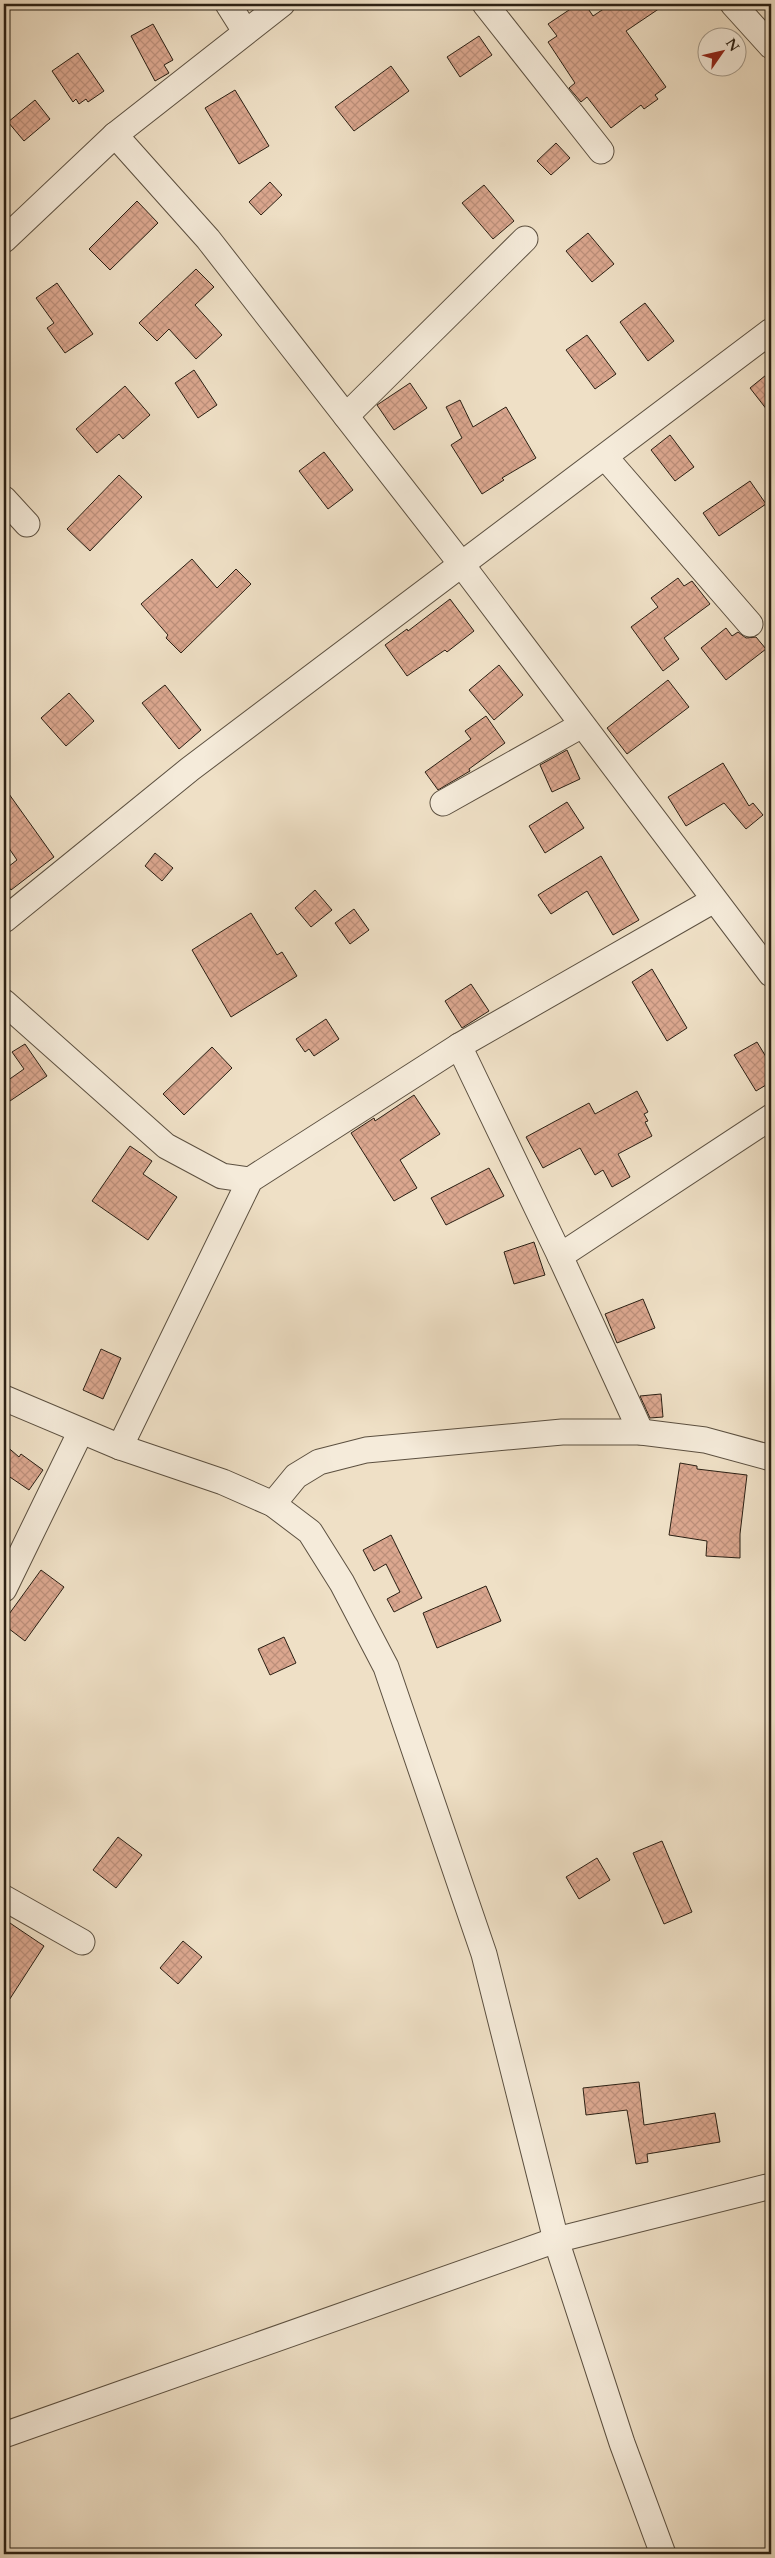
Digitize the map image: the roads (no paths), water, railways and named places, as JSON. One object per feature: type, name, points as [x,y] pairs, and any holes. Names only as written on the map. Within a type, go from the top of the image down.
[{"type":"street","points":[[228,4],[245,31]]},
{"type":"street","points":[[5,235],[116,135],[245,31],[282,4]]},
{"type":"street","points":[[485,4],[601,152]]},
{"type":"street","points":[[733,4],[771,46]]},
{"type":"street","points":[[116,135],[208,239],[462,565],[714,900],[762,945],[771,974]]},
{"type":"street","points":[[346,416],[525,239]]},
{"type":"street","points":[[4,920],[190,769],[771,331]]},
{"type":"street","points":[[605,457],[750,624]]},
{"type":"street","points":[[4,499],[27,524]]},
{"type":"street","points":[[442,803],[582,725]]},
{"type":"street","points":[[120,1447],[250,1180],[459,1046],[714,900]]},
{"type":"street","points":[[4,1002],[166,1146],[222,1176],[250,1180]]},
{"type":"street","points":[[459,1046],[560,1256],[640,1432]]},
{"type":"street","points":[[560,1256],[771,1117]]},
{"type":"street","points":[[4,1398],[120,1447],[223,1482],[273,1504],[310,1532],[342,1583],[386,1667],[484,1954],[556,2240],[622,2443],[663,2554]]},
{"type":"street","points":[[4,1589],[81,1431]]},
{"type":"street","points":[[273,1504],[296,1476],[319,1462],[366,1450],[562,1432],[640,1432],[705,1440],[771,1458]]},
{"type":"street","points":[[4,1898],[82,1942]]},
{"type":"street","points":[[4,2435],[556,2240],[771,2186]]}]
